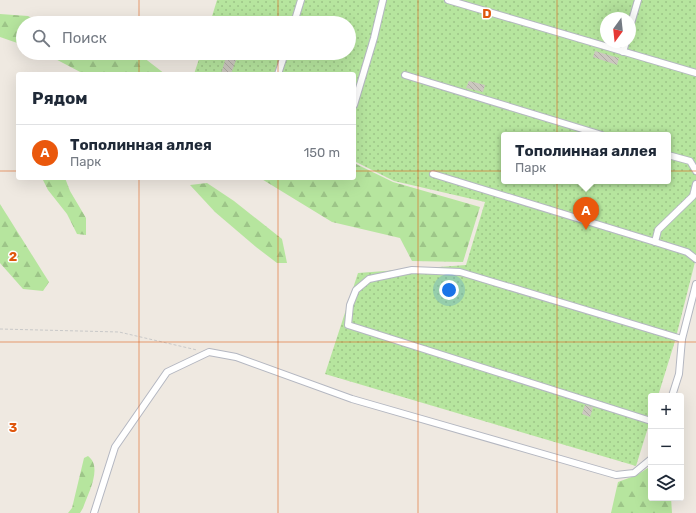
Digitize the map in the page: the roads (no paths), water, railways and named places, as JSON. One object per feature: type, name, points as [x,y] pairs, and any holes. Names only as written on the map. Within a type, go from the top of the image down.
[{"type":"lane","points":[[296,16],[301,0]]},
{"type":"lane","points":[[356,98],[374,38],[383,0]]},
{"type":"lane","points":[[448,0],[696,73]]},
{"type":"lane","points":[[634,12],[638,0]]},
{"type":"lane","points":[[623,52],[624,48]]},
{"type":"lane","points":[[279,72],[283,60]]},
{"type":"lane","points":[[405,75],[592,132]]},
{"type":"lane","points":[[671,156],[690,161],[696,171]]},
{"type":"lane","points":[[433,174],[687,252],[696,258]]},
{"type":"lane","points":[[655,242],[658,230],[693,196],[696,184]]},
{"type":"lane","points":[[648,420],[348,325],[350,304],[356,290],[369,279],[412,270],[460,272],[682,339]]},
{"type":"lane","points":[[673,393],[679,374],[682,339],[696,284]]},
{"type":"lane","points":[[94,513],[115,447],[166,372],[209,352],[236,357],[352,399],[616,475],[634,472],[648,461]]},
{"type":"place","name":"Тополинная аллея","points":[[586,230]]}]
